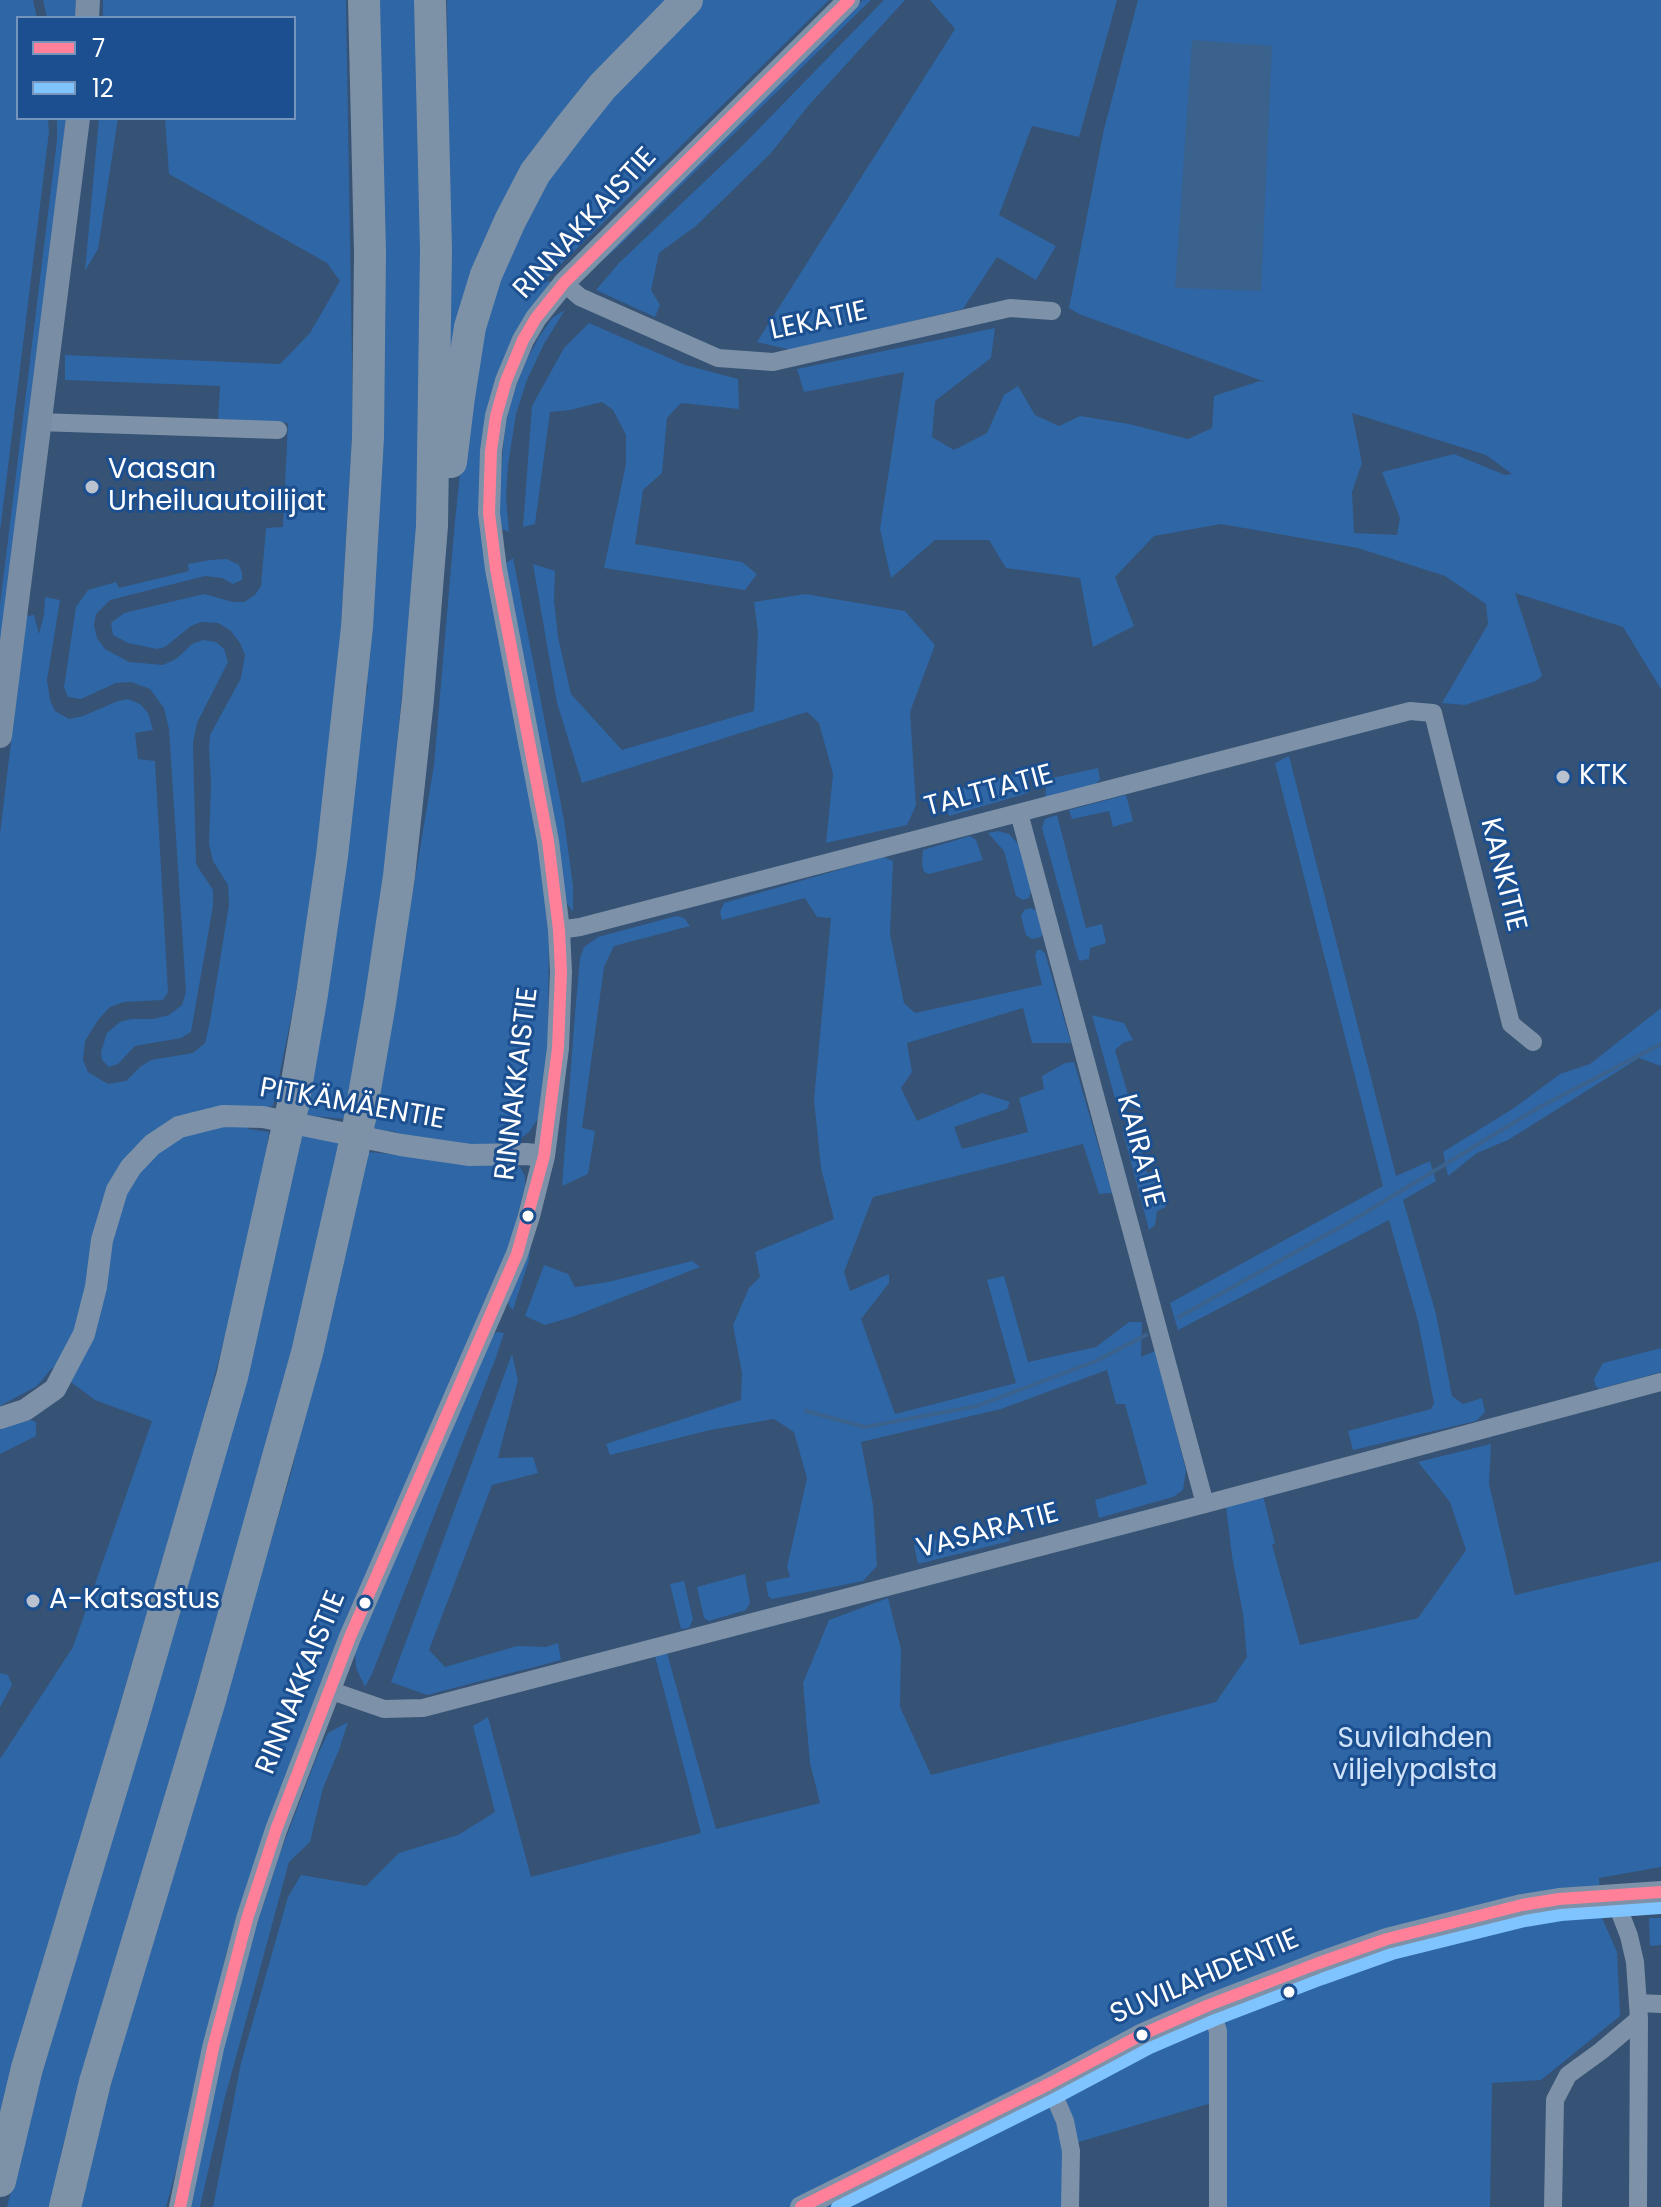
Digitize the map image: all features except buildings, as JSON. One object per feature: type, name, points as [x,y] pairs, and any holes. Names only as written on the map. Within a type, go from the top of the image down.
[{"type":"highway","points":[[0,2181],[27,2068],[232,1377],[293,1105],[312,994],[332,856],[357,627],[369,421],[370,253],[364,0]]},
{"type":"highway","points":[[65,2207],[95,2082],[210,1700],[307,1353],[360,1118],[380,1003],[399,876],[432,526],[436,250],[430,0]]},
{"type":"highway","points":[[432,526],[448,490],[470,327],[486,275],[510,221],[535,173],[602,87],[687,0]]},
{"type":"main road","points":[[0,736],[78,120]]},
{"type":"street","name":"RINNAKKAISTIE","points":[[180,2207],[213,2048],[247,1919],[276,1830],[350,1637],[517,1254],[544,1156],[558,1048],[559,930],[548,841],[489,513],[496,416],[506,381],[536,318],[564,283],[849,0]]},
{"type":"street","name":"LEKATIE","points":[[564,283],[580,297],[718,358],[773,362],[1010,308],[1052,311]]},
{"type":"street","points":[[38,422],[278,430]]},
{"type":"street","name":"TALTTATIE","points":[[559,930],[1410,711],[1433,713]]},
{"type":"street","name":"KANKITIE","points":[[1433,713],[1511,1024],[1533,1042]]},
{"type":"street","name":"KAIRATIE","points":[[1019,813],[1205,1504]]},
{"type":"street","name":"PITKÄMÄENTIE","points":[[0,1418],[25,1410],[55,1389],[84,1334],[96,1287],[102,1240],[117,1190],[131,1167],[152,1145],[179,1127],[223,1116],[263,1117],[401,1145],[470,1155],[544,1156]]},
{"type":"street","name":"VASARATIE","points":[[329,1690],[384,1709],[423,1708],[1661,1382]]},
{"type":"street","name":"SUVILAHDENTIE","points":[[801,2207],[1143,2034],[1316,1964],[1387,1939],[1522,1905],[1613,1894],[1661,1892]]},
{"type":"street","points":[[1613,1894],[1635,1962],[1638,2207]]},
{"type":"street","points":[[1553,2207],[1555,2100],[1568,2075],[1601,2051],[1638,2011],[1661,2004]]},
{"type":"street","points":[[1209,2005],[1218,2031],[1218,2207]]},
{"type":"street","points":[[1049,2084],[1065,2121],[1071,2151],[1070,2207]]},
{"type":"green space","points":[[0,0],[33,0],[37,16],[16,16],[16,120],[48,120],[49,132],[0,532]]},
{"type":"green space","points":[[43,0],[77,0],[77,16],[47,16]]},
{"type":"green space","points":[[103,0],[346,0],[353,418],[340,643],[321,841],[273,1106],[254,1109],[248,1129],[269,1132],[257,1213],[200,1432],[22,2039],[0,2125],[0,1759],[73,1647],[152,1421],[95,1400],[52,1368],[37,1386],[0,1406],[0,834],[26,616],[34,615],[39,634],[45,597],[60,600],[47,680],[55,711],[69,719],[128,699],[140,704],[148,713],[153,730],[135,733],[138,759],[155,761],[168,992],[163,1000],[124,1002],[110,1007],[85,1041],[83,1060],[88,1072],[108,1084],[126,1081],[151,1060],[193,1053],[205,1043],[229,905],[228,885],[213,861],[209,844],[210,735],[241,678],[245,655],[231,631],[218,623],[201,622],[191,626],[165,647],[157,649],[128,643],[113,635],[111,623],[124,613],[204,594],[233,602],[244,602],[255,595],[261,586],[266,528],[283,527],[288,423],[218,419],[220,386],[65,380],[65,355],[280,364],[310,333],[340,281],[327,263],[169,174],[165,120],[296,120],[296,16],[103,16]]},
{"type":"green space","points":[[376,0],[420,0],[423,463],[407,687],[402,692],[383,900],[346,1119],[302,1115],[362,698],[368,686],[365,678]]},
{"type":"green space","points":[[447,0],[674,0],[559,123],[450,366]]},
{"type":"green space","points":[[701,0],[829,0],[543,282],[552,281],[480,478],[538,834],[549,925],[548,1046],[538,1119],[529,1132],[504,1147],[500,1164],[520,1167],[525,1176],[525,1187],[504,1266],[277,1799],[226,1954],[190,2118],[166,2207],[78,2207],[148,1947],[291,1473],[368,1152],[392,1154],[396,1132],[373,1129],[434,765],[466,417],[480,334],[520,219],[566,150]]},
{"type":"green space","points":[[863,0],[871,0],[586,275],[599,259]]},
{"type":"green space","points":[[884,0],[905,0],[809,105],[771,153],[696,226],[659,253],[651,290],[660,305],[655,317],[596,290],[619,263],[745,143]]},
{"type":"green space","points":[[930,0],[1117,0],[1079,137],[1032,126],[999,215],[1056,246],[1036,280],[997,257],[963,309],[791,350],[757,342],[955,29]]},
{"type":"green space","points":[[1138,0],[1661,0],[1661,689],[1623,627],[1515,593],[1542,676],[1536,681],[1465,705],[1442,703],[1488,624],[1486,604],[1445,576],[1358,548],[1221,524],[1154,536],[1115,577],[1134,626],[1093,647],[1080,578],[1006,568],[989,540],[935,540],[891,578],[880,529],[904,372],[804,392],[797,369],[995,328],[991,358],[935,401],[932,437],[954,450],[987,433],[1004,395],[1018,386],[1035,415],[1059,426],[1080,416],[1188,439],[1212,428],[1214,396],[1260,381],[1268,383],[1069,308],[1104,129]],"holes":[[[1352,413],[1486,455],[1512,474],[1505,475],[1454,454],[1382,472],[1400,518],[1397,535],[1354,533],[1352,492],[1362,463]]]},
{"type":"green space","points":[[57,120],[66,120],[0,678],[0,605]]},
{"type":"green space","points":[[99,120],[118,120],[98,249],[85,271]]},
{"type":"green space","points":[[565,310],[527,380],[516,414],[506,496],[509,532],[502,529],[499,509],[505,428],[513,394],[539,337],[552,318]]},
{"type":"green space","points":[[589,323],[685,365],[738,379],[739,409],[681,403],[667,418],[662,473],[643,490],[635,544],[742,562],[757,574],[745,590],[604,568],[626,464],[626,435],[613,410],[602,402],[550,412],[535,524],[523,527],[532,406],[564,348]]},
{"type":"green space","points":[[513,558],[564,820],[573,886],[573,912],[566,902],[505,564]]},
{"type":"green space","points":[[227,559],[239,565],[242,580],[233,584],[222,578],[205,576],[110,600],[96,614],[94,625],[97,638],[105,649],[129,662],[163,665],[176,659],[192,644],[203,640],[216,642],[224,649],[228,662],[197,723],[193,743],[196,864],[213,890],[213,906],[191,1032],[181,1038],[135,1046],[118,1064],[109,1067],[102,1060],[101,1052],[107,1033],[120,1022],[169,1015],[182,1005],[186,992],[169,729],[164,708],[150,689],[131,682],[116,683],[81,699],[68,697],[64,687],[76,607],[88,590],[116,582],[119,588],[189,571],[188,564]]},
{"type":"green space","points":[[533,564],[555,571],[558,637],[571,694],[622,750],[754,711],[758,633],[754,602],[805,594],[905,611],[935,645],[910,712],[916,805],[907,825],[826,843],[833,774],[819,723],[807,712],[582,783],[557,703]]},
{"type":"green space","points":[[1289,756],[1396,1176],[1430,1161],[1436,1181],[1403,1200],[1436,1314],[1452,1396],[1463,1404],[1482,1398],[1485,1412],[1476,1421],[1353,1450],[1348,1431],[1431,1409],[1434,1403],[1418,1321],[1389,1220],[1178,1330],[1170,1303],[1383,1186],[1275,763]]},
{"type":"green space","points":[[1020,767],[1029,769],[1028,793],[949,816],[942,794],[1021,772]]},
{"type":"green space","points":[[1098,768],[1100,780],[1092,786],[1045,798],[1047,779]]},
{"type":"green space","points":[[1126,795],[1133,821],[1113,827],[1109,811],[1072,819],[1069,810]]},
{"type":"green space","points":[[1057,815],[1086,928],[1102,924],[1106,943],[1090,948],[1089,959],[1079,961],[1042,828],[1045,819]]},
{"type":"green space","points":[[998,831],[1009,834],[1021,847],[1031,891],[1029,898],[1023,900],[1016,896],[1004,851],[988,833]]},
{"type":"green space","points":[[970,836],[976,840],[983,860],[929,874],[924,872],[923,850]]},
{"type":"green space","points":[[883,857],[893,861],[890,934],[904,1003],[915,1013],[1042,985],[1035,956],[1037,950],[1041,950],[1045,953],[1071,1043],[1032,1043],[1023,1008],[907,1043],[912,1072],[901,1088],[917,1121],[982,1093],[1010,1102],[1007,1109],[954,1127],[962,1149],[1028,1132],[1019,1098],[1044,1089],[1042,1076],[1065,1063],[1074,1062],[1112,1193],[1099,1194],[1083,1144],[873,1197],[844,1272],[850,1291],[889,1274],[889,1283],[861,1319],[895,1414],[1016,1383],[987,1280],[1004,1276],[1028,1362],[1096,1347],[1129,1322],[1142,1322],[1141,1357],[1155,1351],[1186,1470],[1183,1490],[1173,1497],[1099,1518],[1095,1500],[1147,1484],[1125,1404],[1116,1404],[1107,1370],[1001,1409],[861,1442],[873,1505],[877,1566],[863,1581],[772,1599],[768,1596],[766,1582],[790,1577],[787,1567],[807,1478],[794,1432],[774,1419],[710,1430],[610,1455],[606,1444],[741,1400],[742,1373],[733,1325],[749,1288],[760,1277],[755,1252],[834,1219],[821,1168],[814,1099],[831,918],[817,917],[805,898],[722,920],[720,912],[724,903]]},
{"type":"green space","points":[[1031,908],[1037,911],[1044,931],[1041,937],[1032,939],[1026,935],[1021,916],[1024,910]]},
{"type":"green space","points":[[676,916],[684,918],[690,926],[614,946],[604,967],[582,1128],[595,1131],[588,1174],[562,1186],[580,958],[584,947],[598,937]]},
{"type":"green space","points":[[1661,1008],[1661,1066],[1639,1058],[1508,1140],[1477,1153],[1448,1176],[1443,1152],[1514,1108],[1560,1074],[1590,1064]]},
{"type":"green space","points":[[1092,1015],[1124,1023],[1133,1040],[1115,1050],[1129,1098],[1116,1102]]},
{"type":"green space","points":[[1134,1126],[1147,1173],[1158,1171],[1166,1207],[1157,1211],[1155,1225],[1149,1230],[1123,1132]]},
{"type":"green space","points":[[300,1135],[341,1142],[294,1351],[63,2145],[51,2207],[7,2207],[52,2026]]},
{"type":"green space","points":[[531,1241],[529,1260],[513,1310],[508,1297]]},
{"type":"green space","points":[[692,1261],[700,1267],[572,1317],[545,1325],[525,1316],[544,1265],[568,1274],[575,1287]]},
{"type":"green space","points":[[497,1332],[504,1333],[495,1360],[365,1687],[356,1668],[355,1651],[490,1337]]},
{"type":"green space","points":[[1661,1348],[1661,1372],[1599,1389],[1595,1385],[1594,1379],[1603,1363]]},
{"type":"green space","points":[[512,1354],[518,1380],[498,1458],[533,1457],[538,1473],[492,1485],[429,1650],[445,1667],[517,1646],[546,1647],[558,1643],[561,1660],[427,1695],[391,1682]]},
{"type":"green space","points":[[31,1420],[36,1422],[36,1436],[0,1454],[0,1428]]},
{"type":"green space","name":"Suvilahden viljelypalsta","points":[[1491,1444],[1489,1484],[1515,1595],[1661,1561],[1661,1867],[1599,1878],[1602,1918],[1617,1952],[1620,2016],[1541,2080],[1492,2083],[1490,2207],[1225,2207],[1225,2099],[1062,2147],[1062,2207],[213,2207],[241,2063],[288,1897],[301,1875],[366,1886],[399,1853],[458,1835],[495,1812],[473,1726],[488,1717],[531,1877],[701,1833],[655,1656],[667,1653],[716,1829],[820,1803],[810,1763],[803,1683],[829,1620],[888,1598],[901,1649],[900,1707],[931,1775],[1216,1702],[1247,1657],[1226,1506],[1263,1496],[1275,1543],[1272,1545],[1300,1645],[1418,1618],[1466,1550],[1450,1502],[1418,1462]]},
{"type":"green space","points":[[1006,1522],[1010,1541],[918,1564],[914,1545]]},
{"type":"green space","points":[[745,1574],[750,1603],[746,1610],[709,1621],[704,1618],[697,1587]]},
{"type":"green space","points":[[684,1581],[693,1619],[689,1628],[681,1629],[670,1584]]},
{"type":"green space","points":[[0,1673],[8,1675],[12,1685],[0,1707]]},
{"type":"green space","points":[[348,1722],[323,1788],[310,1842],[289,1862],[224,2101],[200,2207],[188,2207],[239,1980],[279,1856],[328,1733]]},
{"type":"green space","points":[[1649,1918],[1661,1918],[1661,1945],[1650,1946]]},
{"type":"shaded area","points":[[1192,40],[1272,46],[1261,291],[1175,288]]},
{"type":"waterway","points":[[1179,1317],[1353,1220],[1538,1108],[1661,1044]]},
{"type":"waterway","points":[[806,1411],[865,1427],[977,1406],[1096,1361],[1146,1335]]},
{"type":"transit line","name":"7","points":[[180,2207],[213,2048],[247,1919],[276,1830],[350,1637],[517,1254],[544,1156],[558,1048],[559,930],[548,841],[496,569],[489,513],[491,451],[496,416],[506,381],[536,318],[564,283],[849,0]]},
{"type":"transit line","name":"7","points":[[801,2207],[1143,2034],[1316,1964],[1387,1939],[1522,1905],[1559,1899],[1661,1892]]},
{"type":"transit line","name":"12","points":[[837,2207],[1150,2048],[1322,1979],[1392,1954],[1525,1921],[1561,1915],[1661,1908]]},
{"type":"place","name":"Vaasan Urheiluautoilijat","points":[[92,487]]},
{"type":"place","name":"KTK","points":[[1563,777]]},
{"type":"place","name":"A-Katsastus","points":[[33,1601]]}]
